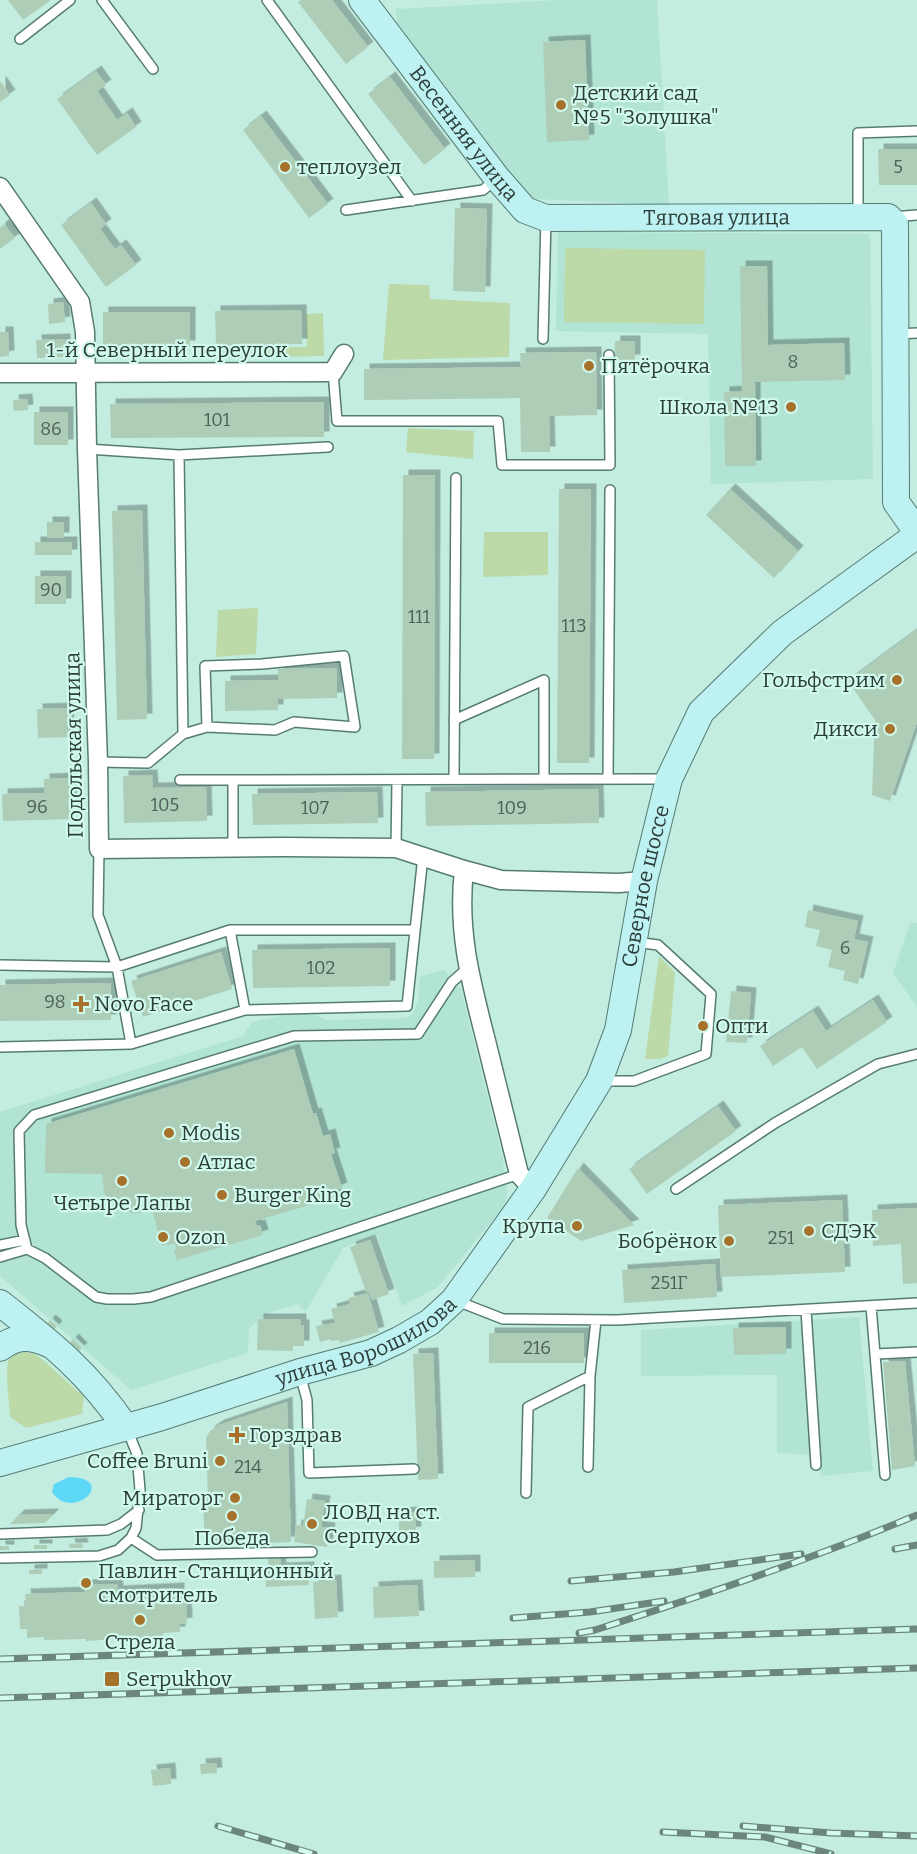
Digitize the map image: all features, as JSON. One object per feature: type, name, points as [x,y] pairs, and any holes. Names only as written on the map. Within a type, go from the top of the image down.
[{"type":"main road","name":"Весенняя улица","points":[[362,0],[497,178],[525,210],[546,218]]},
{"type":"main road","name":"Тяговая улица","points":[[546,218],[888,217]]},
{"type":"main road","points":[[888,217],[895,224],[906,333],[896,502],[917,534]]},
{"type":"main road","name":"Северное шоссе","points":[[454,1300],[526,1181],[599,1081],[618,1030],[644,881],[669,779],[701,712],[782,633],[917,534]]},
{"type":"main road","name":"улица Ворошилова","points":[[0,1463],[126,1428],[300,1372],[371,1353],[430,1322],[454,1300]]},
{"type":"main road","points":[[0,1303],[58,1348],[89,1378],[126,1428]]},
{"type":"main road","points":[[0,1348],[10,1340],[21,1336],[36,1338],[58,1348]]},
{"type":"street","name":"Подольская улица","points":[[0,187],[80,302],[85,332],[99,849],[396,848],[464,870],[501,879],[619,883],[644,881]]},
{"type":"street","points":[[333,372],[344,354]]},
{"type":"street","name":"1-й Северный переулок","points":[[0,373],[333,372]]},
{"type":"street","points":[[464,870],[461,893],[462,929],[468,968],[526,1181]]},
{"type":"lane","points":[[20,39],[70,0]]},
{"type":"lane","points":[[102,0],[153,69]]},
{"type":"lane","points":[[267,0],[412,201]]},
{"type":"lane","points":[[858,217],[858,132],[917,131]]},
{"type":"lane","points":[[346,210],[483,190],[497,178]]},
{"type":"lane","name":"Тяговая улица","points":[[888,217],[917,215]]},
{"type":"lane","points":[[543,339],[546,218]]},
{"type":"lane","points":[[333,372],[337,422],[498,421],[502,465],[610,465],[609,355]]},
{"type":"lane","points":[[87,449],[179,456],[328,447]]},
{"type":"lane","points":[[179,456],[183,734]]},
{"type":"lane","points":[[454,779],[456,478]]},
{"type":"lane","points":[[608,778],[610,490]]},
{"type":"lane","points":[[98,762],[148,763],[183,734],[207,727],[275,730],[294,722],[355,727],[344,656],[262,664],[205,666],[207,727]]},
{"type":"lane","points":[[454,720],[544,680],[544,779]]},
{"type":"lane","points":[[180,780],[397,782],[454,779],[669,779]]},
{"type":"lane","points":[[233,780],[233,848]]},
{"type":"lane","points":[[396,848],[397,782]]},
{"type":"lane","points":[[99,849],[99,915],[117,967],[131,1044]]},
{"type":"lane","points":[[0,1047],[131,1044],[245,1010],[407,1006],[423,856]]},
{"type":"lane","points":[[0,966],[117,967],[230,930],[415,930]]},
{"type":"lane","points":[[230,930],[245,1010]]},
{"type":"lane","points":[[599,1081],[634,1081],[706,1054],[711,993],[658,945],[633,941]]},
{"type":"lane","points":[[26,1244],[21,1225],[20,1131],[34,1115],[294,1036],[418,1034],[452,982],[468,968]]},
{"type":"lane","points":[[676,1189],[776,1123],[878,1064],[917,1054]]},
{"type":"lane","points":[[0,1245],[26,1244],[96,1297],[134,1299],[160,1294],[526,1181]]},
{"type":"lane","points":[[0,1257],[26,1244]]},
{"type":"lane","name":"улица Ворошилова","points":[[454,1300],[503,1319],[596,1320],[917,1303]]},
{"type":"lane","points":[[871,1305],[885,1475]]},
{"type":"lane","points":[[806,1310],[816,1466]]},
{"type":"lane","points":[[588,1467],[590,1376],[596,1320]]},
{"type":"lane","points":[[876,1354],[917,1352]]},
{"type":"lane","points":[[300,1372],[307,1400],[309,1473],[414,1469]]},
{"type":"lane","points":[[526,1493],[528,1407],[590,1376]]},
{"type":"lane","points":[[0,1558],[99,1556],[118,1550],[131,1538],[136,1528],[140,1490],[137,1454],[126,1428]]},
{"type":"lane","points":[[0,1534],[107,1530],[121,1524],[139,1510]]},
{"type":"lane","points":[[131,1538],[157,1555],[312,1552]]},
{"type":"shaded area","name":"Детский сад №5 \"Золушка\"","points":[[557,0],[657,0],[669,205],[535,199],[522,187],[397,23],[396,9]]},
{"type":"shaded area","name":"Школа №13","points":[[558,232],[870,234],[873,479],[711,484],[708,334],[556,331]]},
{"type":"shaded area","points":[[565,248],[705,250],[704,324],[564,322]]},
{"type":"shaded area","points":[[389,284],[429,285],[430,299],[510,303],[509,357],[383,360]]},
{"type":"shaded area","points":[[323,313],[324,356],[216,358],[216,348],[307,347],[306,314]]},
{"type":"shaded area","points":[[408,428],[474,431],[473,459],[406,452]]},
{"type":"shaded area","points":[[484,532],[548,532],[548,575],[483,577]]},
{"type":"shaded area","points":[[258,608],[256,654],[216,657],[218,610]]},
{"type":"shaded area","points":[[910,923],[917,923],[917,1007],[893,973]]},
{"type":"shaded area","points":[[659,956],[675,973],[668,1056],[660,1059],[645,1059]]},
{"type":"shaded area","points":[[445,970],[452,982],[461,989],[503,1159],[507,1193],[505,1205],[438,1287],[402,1306],[377,1235],[343,1248],[306,1311],[299,1304],[271,1312],[249,1328],[248,1353],[131,1390],[0,1276],[0,1112],[243,1036],[252,1022],[292,1013],[319,1016],[325,1020],[407,1018],[414,1011],[418,1000],[420,976]]},
{"type":"shaded area","points":[[859,1317],[873,1471],[821,1476],[818,1455],[777,1453],[777,1375],[641,1376],[641,1330]]},
{"type":"shaded area","points":[[25,1352],[41,1358],[84,1397],[82,1414],[26,1428],[10,1417],[7,1379],[9,1360],[18,1353]]},
{"type":"water","points":[[69,1477],[84,1479],[91,1484],[91,1490],[80,1501],[70,1503],[61,1500],[52,1492],[54,1484]]},
{"type":"building","points":[[8,0],[51,0],[23,20]]},
{"type":"building","points":[[301,0],[332,0],[368,47],[346,64],[298,2]]},
{"type":"building","points":[[585,40],[589,140],[547,142],[543,42]]},
{"type":"building","points":[[96,71],[106,85],[97,91],[117,120],[127,113],[136,127],[97,155],[57,99]]},
{"type":"building","points":[[390,77],[445,149],[424,165],[368,94]]},
{"type":"building","points":[[0,81],[10,95],[0,102]]},
{"type":"building","name":"теплоузел","points":[[261,116],[328,204],[309,218],[243,130]]},
{"type":"building","points":[[878,149],[917,149],[917,185],[879,185]]},
{"type":"building","points":[[91,203],[106,224],[100,229],[115,249],[121,245],[136,265],[106,287],[61,225]]},
{"type":"building","points":[[455,208],[487,209],[485,292],[453,291]]},
{"type":"building","points":[[4,224],[15,238],[0,249],[0,228]]},
{"type":"building","points":[[740,266],[767,266],[768,345],[844,343],[845,380],[755,382],[756,466],[725,466],[724,392],[742,391]]},
{"type":"building","points":[[63,302],[65,322],[49,324],[48,304]]},
{"type":"building","points":[[301,310],[302,344],[216,346],[215,311]]},
{"type":"building","points":[[103,312],[190,312],[190,346],[103,346]]},
{"type":"building","points":[[0,332],[8,332],[9,356],[0,357]]},
{"type":"building","points":[[65,339],[66,357],[37,358],[36,340]]},
{"type":"building","points":[[615,341],[635,341],[635,360],[614,360]]},
{"type":"building","points":[[596,352],[597,415],[549,416],[550,452],[521,452],[520,398],[364,400],[364,369],[521,367],[520,353]]},
{"type":"building","points":[[27,399],[28,410],[14,411],[13,400]]},
{"type":"building","points":[[324,402],[324,437],[111,438],[110,404]]},
{"type":"building","points":[[34,412],[68,412],[68,445],[34,445]]},
{"type":"building","points":[[403,475],[435,475],[434,759],[402,759]]},
{"type":"building","points":[[559,489],[591,489],[589,763],[557,763]]},
{"type":"building","points":[[730,489],[798,551],[774,578],[706,515]]},
{"type":"building","points":[[142,510],[147,719],[117,720],[112,511]]},
{"type":"building","points":[[47,522],[64,522],[64,538],[47,538]]},
{"type":"building","points":[[35,542],[72,542],[72,555],[35,555]]},
{"type":"building","points":[[35,576],[66,576],[66,604],[35,604]]},
{"type":"building","points":[[917,630],[917,722],[890,801],[872,795],[875,720],[848,681]]},
{"type":"building","points":[[337,668],[337,698],[278,699],[278,710],[225,711],[225,681],[278,680],[278,669]]},
{"type":"building","points":[[68,708],[69,737],[38,738],[37,709]]},
{"type":"building","points":[[152,775],[153,788],[206,787],[207,821],[124,823],[123,776]]},
{"type":"building","points":[[71,778],[72,819],[3,821],[2,794],[44,793],[44,779]]},
{"type":"building","points":[[598,789],[599,823],[426,826],[425,792]]},
{"type":"building","points":[[377,792],[378,823],[253,825],[252,794]]},
{"type":"building","points":[[808,910],[858,921],[854,939],[868,942],[858,984],[843,980],[845,971],[828,967],[832,950],[816,946],[820,930],[805,927]]},
{"type":"building","points":[[390,948],[390,986],[253,988],[252,950]]},
{"type":"building","points":[[221,952],[232,989],[143,1017],[131,981]]},
{"type":"building","points":[[111,983],[111,1020],[0,1021],[0,985]]},
{"type":"building","points":[[731,991],[751,993],[747,1043],[726,1042]]},
{"type":"building","points":[[873,1000],[887,1022],[817,1069],[802,1047],[773,1066],[760,1046],[813,1011],[826,1031]]},
{"type":"building","name":"Атлас","points":[[294,1049],[313,1114],[316,1113],[323,1136],[330,1134],[335,1153],[331,1154],[342,1188],[334,1191],[337,1197],[255,1221],[257,1226],[260,1225],[263,1235],[177,1260],[174,1251],[177,1250],[175,1244],[162,1245],[152,1210],[134,1214],[116,1207],[104,1193],[102,1174],[45,1173],[46,1124]]},
{"type":"building","points":[[718,1106],[736,1131],[647,1194],[629,1169]]},
{"type":"building","points":[[578,1168],[634,1225],[581,1241],[547,1218]]},
{"type":"building","points":[[842,1200],[845,1272],[721,1277],[718,1205]]},
{"type":"building","points":[[917,1208],[917,1283],[903,1284],[901,1244],[873,1246],[872,1210]]},
{"type":"building","points":[[370,1240],[389,1294],[372,1300],[369,1291],[366,1292],[350,1247]]},
{"type":"building","points":[[715,1264],[717,1297],[624,1303],[622,1270]]},
{"type":"building","points":[[368,1293],[379,1332],[340,1343],[339,1340],[331,1341],[331,1339],[320,1342],[316,1326],[335,1323],[331,1309],[350,1304],[348,1298]]},
{"type":"building","points":[[258,1319],[301,1319],[301,1325],[304,1325],[304,1346],[293,1346],[293,1351],[257,1350]]},
{"type":"building","points":[[50,1320],[57,1326],[54,1330],[47,1324]]},
{"type":"building","points":[[786,1327],[786,1354],[734,1355],[733,1328]]},
{"type":"building","points":[[489,1333],[584,1333],[584,1363],[489,1363]]},
{"type":"building","points":[[73,1339],[82,1348],[79,1351],[70,1343]]},
{"type":"building","points":[[433,1353],[438,1479],[418,1480],[413,1354]]},
{"type":"building","points":[[905,1361],[915,1466],[892,1470],[883,1362]]},
{"type":"building","points":[[287,1402],[291,1542],[205,1546],[203,1501],[208,1497],[206,1438],[210,1431],[219,1425]]},
{"type":"building","points":[[307,1499],[325,1501],[321,1527],[330,1528],[327,1547],[294,1542],[296,1525],[303,1526]]},
{"type":"building","points":[[415,1512],[416,1532],[399,1533],[399,1513]]},
{"type":"building","points":[[54,1514],[45,1523],[10,1524],[19,1515]]},
{"type":"building","points":[[82,1543],[83,1548],[70,1548],[69,1544]]},
{"type":"building","points":[[34,1545],[47,1545],[47,1549],[34,1549]]},
{"type":"building","points":[[0,1546],[9,1546],[9,1550],[0,1550]]},
{"type":"building","points":[[268,1558],[280,1558],[281,1568],[309,1567],[309,1585],[266,1587],[266,1571],[269,1571]]},
{"type":"building","points":[[475,1560],[475,1577],[434,1578],[434,1561]]},
{"type":"building","points":[[42,1569],[42,1574],[29,1574],[29,1570]]},
{"type":"building","points":[[336,1580],[338,1617],[315,1619],[313,1582]]},
{"type":"building","name":"Serpukhov","points":[[117,1584],[118,1591],[179,1588],[179,1600],[186,1600],[187,1623],[180,1624],[180,1632],[163,1633],[163,1636],[86,1641],[86,1639],[27,1638],[27,1629],[20,1629],[19,1606],[26,1606],[25,1594],[85,1592],[84,1585]]},
{"type":"building","points":[[417,1585],[419,1616],[374,1618],[373,1587]]},
{"type":"building","points":[[216,1763],[217,1773],[201,1774],[200,1764]]},
{"type":"building","points":[[170,1768],[171,1784],[153,1786],[151,1770]]},
{"type":"railway","points":[[579,1633],[595,1630],[758,1576],[917,1515]]},
{"type":"railway","points":[[895,1549],[917,1545]]},
{"type":"railway","points":[[571,1581],[674,1572],[801,1554]]},
{"type":"railway","points":[[513,1618],[590,1612],[664,1601]]},
{"type":"railway","points":[[0,1659],[917,1629]]},
{"type":"railway","points":[[0,1698],[917,1668]]},
{"type":"railway","points":[[218,1826],[314,1854]]},
{"type":"railway","points":[[743,1826],[831,1833],[917,1836]]},
{"type":"railway","points":[[663,1832],[765,1837],[831,1854]]},
{"type":"place","name":"Детский сад №5 \"Золушка\"","points":[[561,105]]},
{"type":"place","name":"теплоузел","points":[[285,167]]},
{"type":"place","name":"Пятёрочка","points":[[589,366]]},
{"type":"place","name":"Школа №13","points":[[791,407]]},
{"type":"place","name":"Гольфстрим","points":[[897,680]]},
{"type":"place","name":"Дикси","points":[[890,729]]},
{"type":"place","name":"Novo Face","points":[[81,1004]]},
{"type":"place","name":"Опти","points":[[703,1026]]},
{"type":"place","name":"Modis","points":[[169,1133]]},
{"type":"place","name":"Атлас","points":[[185,1162]]},
{"type":"place","name":"Четыре Лапы","points":[[122,1181]]},
{"type":"place","name":"Burger King","points":[[222,1195]]},
{"type":"place","name":"Крупа","points":[[577,1226]]},
{"type":"place","name":"СДЭК","points":[[809,1231]]},
{"type":"place","name":"Ozon","points":[[163,1237]]},
{"type":"place","name":"Бобрёнок","points":[[729,1241]]},
{"type":"place","name":"Горздрав","points":[[237,1435]]},
{"type":"place","name":"Coffee Bruni","points":[[220,1461]]},
{"type":"place","name":"Мираторг","points":[[235,1498]]},
{"type":"place","name":"Победа","points":[[232,1516]]},
{"type":"place","name":"ЛОВД на ст. Серпухов","points":[[312,1524]]},
{"type":"place","name":"Павлин-Станционный смотритель","points":[[86,1583]]},
{"type":"place","name":"Стрела","points":[[140,1620]]},
{"type":"place","name":"Serpukhov","points":[[112,1679]]}]
